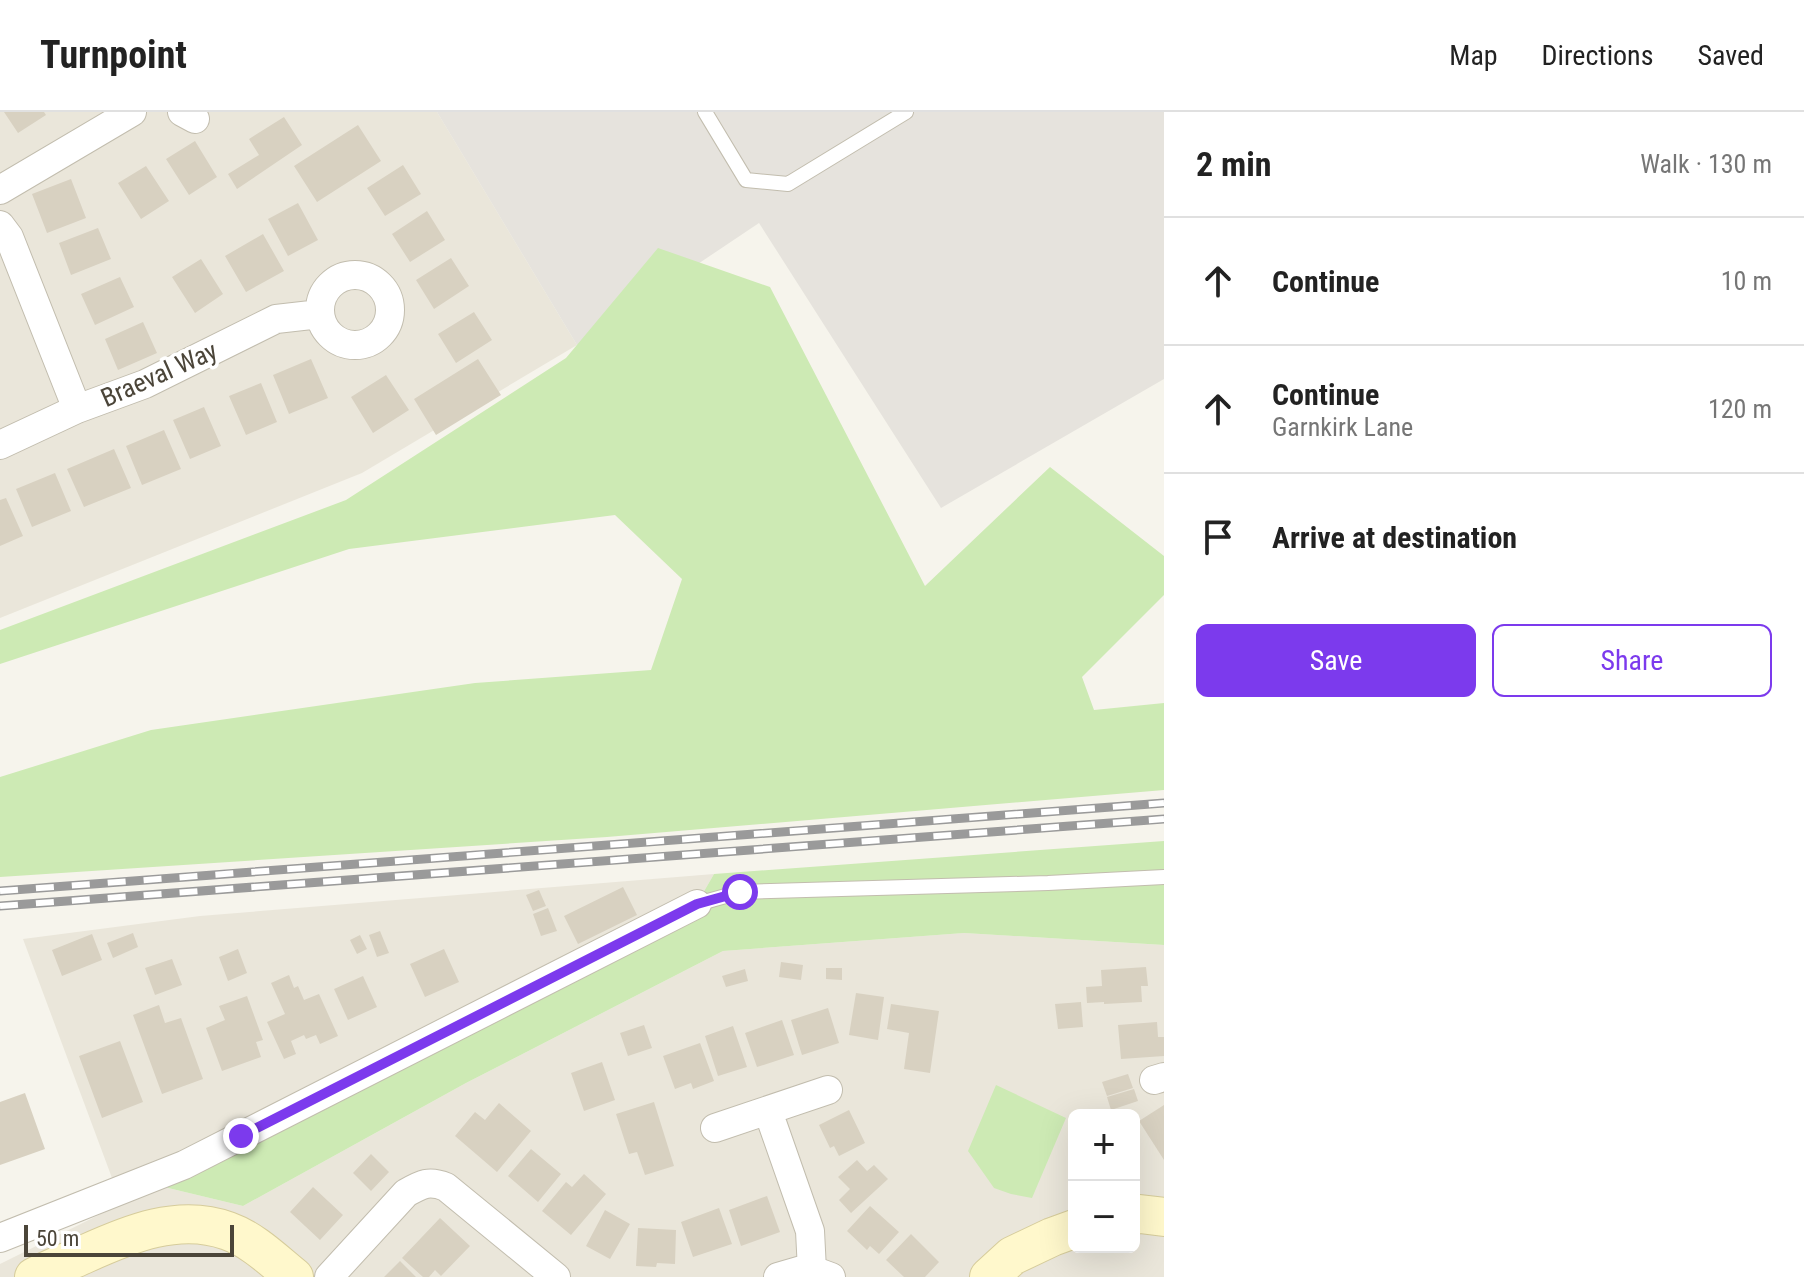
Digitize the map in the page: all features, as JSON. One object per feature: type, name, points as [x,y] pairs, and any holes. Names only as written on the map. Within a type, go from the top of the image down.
[{"type":"street","points":[[0,190],[132,112]]},
{"type":"street","points":[[0,225],[9,237],[77,409]]},
{"type":"street","name":"Braeval Way","points":[[0,445],[77,409],[145,384],[276,319],[320,314]]},
{"type":"street","points":[[0,1238],[184,1165],[697,904]]},
{"type":"street","points":[[715,1128],[828,1090]]},
{"type":"street","points":[[768,1111],[822,1273],[802,1270],[778,1277]]},
{"type":"street","points":[[329,1277],[406,1193],[435,1182],[446,1187],[556,1277]]},
{"type":"street","points":[[1140,1214],[1164,1217]]},
{"type":"street","points":[[35,1277],[123,1237],[153,1228],[193,1224],[227,1231],[254,1244],[294,1277]]},
{"type":"street","points":[[989,1277],[1012,1256],[1068,1231]]},
{"type":"lane","points":[[705,112],[746,180],[788,184],[906,112]]},
{"type":"lane","points":[[697,904],[740,892],[1164,877]]},
{"type":"shaded area","points":[[0,112],[437,112],[577,345],[362,473],[0,618]]},
{"type":"shaded area","points":[[437,112],[1164,112],[1164,379],[941,508],[759,223],[577,345]]},
{"type":"shaded area","points":[[714,874],[699,900],[115,1186],[23,939],[200,916]]},
{"type":"shaded area","points":[[964,933],[1164,945],[1164,1277],[0,1277],[0,1264],[129,1200],[164,1187],[243,1206],[466,1083],[723,951]]},
{"type":"green space","points":[[658,248],[770,287],[925,586],[1050,467],[1164,556],[1164,595],[1082,677],[1094,710],[1164,703],[1164,790],[607,837],[0,877],[0,777],[151,730],[475,683],[651,670],[682,579],[615,515],[349,549],[0,664],[0,630],[346,500],[566,358]]},
{"type":"green space","points":[[1164,841],[1164,945],[964,933],[723,951],[466,1083],[243,1206],[164,1187],[699,900],[714,874]]},
{"type":"green space","points":[[996,1085],[1066,1118],[1032,1198],[994,1188],[968,1151]]},
{"type":"building","points":[[4,112],[44,112],[46,115],[18,133]]},
{"type":"building","points":[[284,117],[302,145],[237,189],[228,174],[259,155],[249,139]]},
{"type":"building","points":[[358,125],[381,161],[317,202],[294,166]]},
{"type":"building","points":[[195,141],[217,177],[189,195],[166,159]]},
{"type":"building","points":[[403,165],[421,194],[385,216],[367,188]]},
{"type":"building","points":[[146,166],[169,201],[141,219],[118,183]]},
{"type":"building","points":[[71,179],[86,218],[47,233],[32,194]]},
{"type":"building","points":[[298,203],[318,240],[288,256],[268,219]]},
{"type":"building","points":[[427,211],[445,240],[410,262],[392,234]]},
{"type":"building","points":[[98,228],[111,259],[71,275],[59,243]]},
{"type":"building","points":[[263,234],[284,271],[246,292],[225,256]]},
{"type":"building","points":[[451,258],[469,286],[434,309],[416,280]]},
{"type":"building","points":[[201,259],[223,294],[195,313],[172,277]]},
{"type":"building","points":[[120,277],[134,307],[95,325],[81,294]]},
{"type":"building","points":[[474,312],[492,340],[456,363],[438,334]]},
{"type":"building","points":[[143,322],[157,353],[118,370],[105,339]]},
{"type":"building","points":[[311,359],[328,398],[289,414],[273,375]]},
{"type":"building","points":[[478,359],[501,395],[436,435],[414,399]]},
{"type":"building","points":[[386,375],[409,410],[373,433],[351,397]]},
{"type":"building","points":[[261,383],[277,422],[246,435],[229,396]]},
{"type":"building","points":[[204,407],[221,446],[190,459],[173,420]]},
{"type":"building","points":[[164,430],[181,469],[142,485],[126,446]]},
{"type":"building","points":[[114,449],[131,488],[84,507],[67,469]]},
{"type":"building","points":[[55,473],[71,511],[32,527],[16,489]]},
{"type":"building","points":[[6,498],[23,536],[0,546],[0,500]]},
{"type":"building","points":[[623,887],[637,915],[578,944],[564,916]]},
{"type":"building","points":[[539,890],[546,906],[533,911],[526,895]]},
{"type":"building","points":[[548,908],[557,931],[541,936],[533,914]]},
{"type":"building","points":[[380,931],[389,953],[377,957],[369,935]]},
{"type":"building","points":[[133,933],[138,947],[113,958],[107,943]]},
{"type":"building","points":[[92,934],[102,960],[62,976],[52,950]]},
{"type":"building","points":[[360,935],[367,949],[357,954],[350,940]]},
{"type":"building","points":[[238,949],[247,973],[228,981],[219,957]]},
{"type":"building","points":[[444,949],[459,982],[425,997],[410,964]]},
{"type":"building","points":[[172,959],[182,985],[155,995],[145,968]]},
{"type":"building","points":[[781,962],[803,965],[801,980],[779,977]]},
{"type":"building","points":[[1146,967],[1148,986],[1141,986],[1142,1002],[1087,1003],[1086,987],[1102,986],[1101,970]]},
{"type":"building","points":[[826,968],[842,968],[842,980],[826,979]]},
{"type":"building","points":[[745,969],[748,981],[726,987],[722,976]]},
{"type":"building","points":[[289,975],[294,988],[298,986],[304,1000],[319,994],[338,1036],[320,1044],[316,1035],[306,1039],[304,1035],[291,1041],[296,1054],[284,1059],[267,1022],[285,1014],[271,983]]},
{"type":"building","points":[[363,976],[377,1007],[348,1020],[334,989]]},
{"type":"building","points":[[856,993],[884,997],[878,1040],[849,1035]]},
{"type":"building","points":[[247,996],[263,1040],[256,1042],[261,1057],[222,1071],[206,1028],[225,1020],[219,1006]]},
{"type":"building","points":[[1081,1002],[1083,1027],[1058,1029],[1055,1004]]},
{"type":"building","points":[[891,1004],[939,1011],[930,1073],[904,1069],[909,1033],[887,1029]]},
{"type":"building","points":[[159,1005],[165,1023],[181,1018],[203,1079],[162,1094],[133,1015]]},
{"type":"building","points":[[828,1008],[839,1043],[802,1055],[791,1020]]},
{"type":"building","points":[[782,1020],[794,1055],[757,1067],[745,1033]]},
{"type":"building","points":[[1157,1022],[1158,1037],[1164,1037],[1164,1056],[1121,1059],[1118,1025]]},
{"type":"building","points":[[644,1025],[652,1048],[628,1056],[620,1033]]},
{"type":"building","points":[[733,1026],[747,1067],[718,1076],[705,1036]]},
{"type":"building","points":[[120,1041],[143,1102],[102,1118],[79,1056]]},
{"type":"building","points":[[700,1043],[714,1081],[693,1089],[691,1083],[675,1089],[663,1056]]},
{"type":"building","points":[[602,1062],[615,1100],[584,1111],[571,1073]]},
{"type":"building","points":[[1128,1074],[1133,1088],[1107,1096],[1102,1082]]},
{"type":"building","points":[[1134,1089],[1138,1101],[1111,1109],[1107,1097]]},
{"type":"building","points":[[25,1093],[45,1149],[0,1165],[0,1102]]},
{"type":"building","points":[[654,1102],[674,1166],[645,1175],[637,1152],[629,1154],[616,1114]]},
{"type":"building","points":[[499,1103],[531,1131],[497,1172],[455,1136],[475,1112],[485,1120]]},
{"type":"building","points":[[1164,1105],[1164,1160],[1140,1123]]},
{"type":"building","points":[[849,1110],[865,1143],[839,1156],[834,1146],[830,1148],[819,1125]]},
{"type":"building","points":[[531,1149],[561,1174],[538,1202],[508,1176]]},
{"type":"building","points":[[371,1154],[389,1172],[371,1191],[353,1173]]},
{"type":"building","points":[[857,1160],[867,1171],[874,1165],[888,1179],[851,1213],[839,1200],[850,1189],[838,1177]]},
{"type":"building","points":[[584,1174],[606,1194],[571,1235],[542,1211],[566,1182],[572,1187]]},
{"type":"building","points":[[313,1187],[343,1215],[320,1240],[290,1212]]},
{"type":"building","points":[[767,1196],[780,1232],[741,1246],[729,1210]]},
{"type":"building","points":[[870,1206],[899,1232],[879,1254],[870,1246],[867,1250],[847,1231]]},
{"type":"building","points":[[719,1208],[732,1244],[693,1257],[681,1222]]},
{"type":"building","points":[[605,1210],[630,1224],[610,1259],[586,1246]]},
{"type":"building","points":[[440,1218],[470,1246],[441,1276],[435,1270],[429,1277],[423,1277],[402,1258]]},
{"type":"building","points":[[638,1228],[676,1230],[675,1264],[636,1266]]},
{"type":"building","points":[[911,1234],[939,1262],[925,1277],[904,1277],[886,1260]]},
{"type":"building","points":[[400,1261],[416,1277],[384,1277]]},
{"type":"railway","points":[[0,891],[1164,803]]},
{"type":"railway","points":[[0,906],[1164,819]]},
{"type":"route","points":[[241,1136],[697,904],[740,892]]}]
